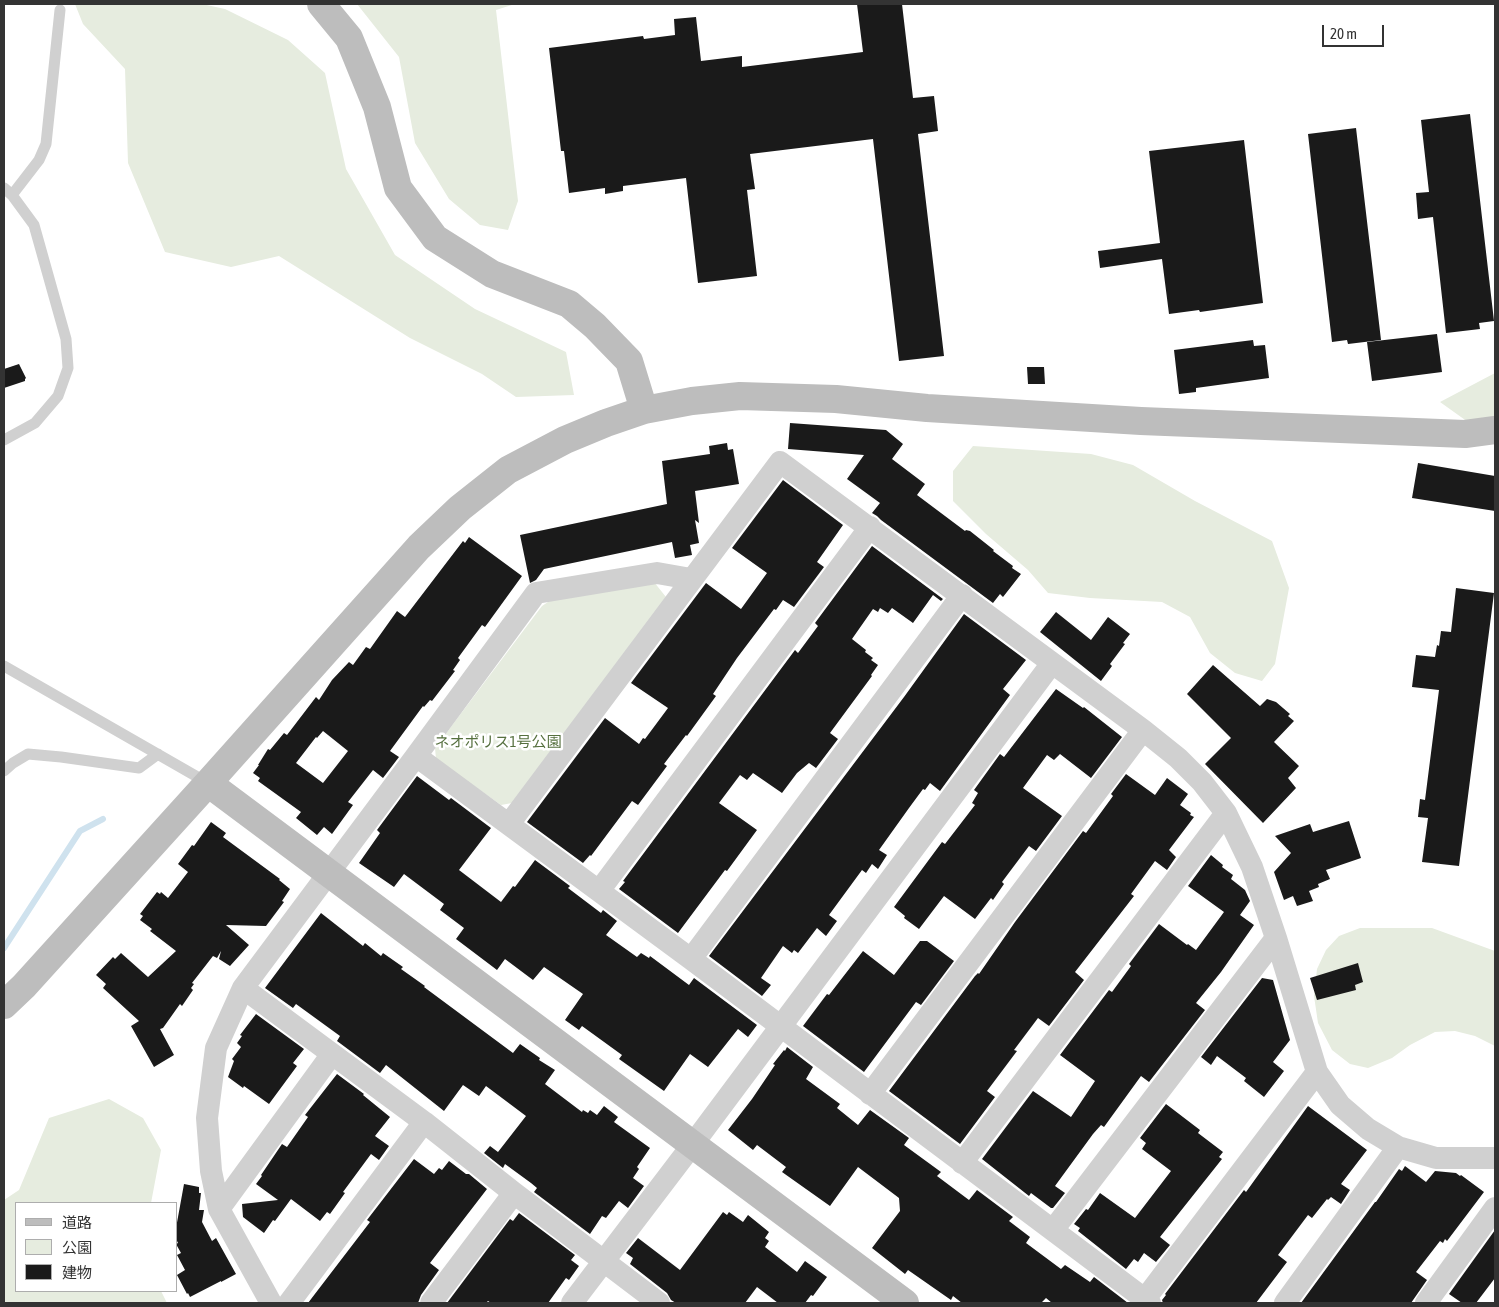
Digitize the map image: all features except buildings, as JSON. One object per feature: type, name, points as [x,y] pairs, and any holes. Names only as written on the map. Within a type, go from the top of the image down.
[{"type":"street","points":[[321,4],[349,38],[377,107],[398,188],[435,238],[492,274],[569,304],[595,326],[629,362],[644,410]]},
{"type":"street","points":[[4,1005],[24,986],[208,783],[419,547],[460,508],[508,470],[565,440],[644,410],[692,401],[740,396],[836,399],[927,408],[1161,422],[1465,434],[1495,430]]},
{"type":"street","points":[[509,824],[780,462],[1143,730],[1178,758],[1202,782],[1226,813],[1252,867],[1317,1072],[1340,1106],[1368,1129],[1398,1147],[1436,1158],[1495,1158]]},
{"type":"street","points":[[599,890],[870,527]]},
{"type":"street","points":[[271,1303],[219,1209],[211,1171],[207,1118],[216,1048],[243,988],[536,593],[658,573],[691,579]]},
{"type":"street","points":[[691,959],[962,595]]},
{"type":"street","points":[[572,1303],[1052,663]]},
{"type":"street","points":[[870,1094],[1143,730]]},
{"type":"street","points":[[416,756],[781,1026],[1146,1302],[1317,1072]]},
{"type":"street","points":[[208,783],[905,1303]]},
{"type":"street","points":[[962,1163],[1226,813]]},
{"type":"street","points":[[1053,1230],[1276,938]]},
{"type":"street","points":[[243,988],[424,1122],[659,1303]]},
{"type":"street","points":[[219,1209],[332,1054]]},
{"type":"street","points":[[289,1303],[424,1122]]},
{"type":"street","points":[[1285,1303],[1398,1147]]},
{"type":"street","points":[[431,1303],[514,1192]]},
{"type":"street","points":[[1426,1303],[1495,1208]]},
{"type":"lane","points":[[4,440],[35,423],[58,396],[68,368],[66,340],[34,224],[8,192],[39,160],[46,144],[60,10]]},
{"type":"lane","points":[[4,666],[208,783]]},
{"type":"lane","points":[[4,771],[28,754],[139,768],[158,754]]},
{"type":"green space","points":[[75,4],[202,4],[225,9],[288,40],[325,73],[346,169],[395,255],[475,309],[566,352],[574,395],[516,397],[482,374],[410,338],[279,256],[231,267],[165,252],[128,163],[125,69],[83,24]]},
{"type":"green space","points":[[357,4],[515,4],[496,10],[518,201],[508,230],[480,225],[449,199],[415,143],[399,57]]},
{"type":"green space","points":[[1495,373],[1495,418],[1468,422],[1440,402]]},
{"type":"green space","points":[[973,446],[1091,454],[1133,465],[1195,501],[1272,541],[1289,588],[1275,664],[1262,681],[1235,673],[1210,653],[1190,617],[1162,602],[1090,598],[1048,593],[1028,570],[986,534],[953,501],[953,471]]},
{"type":"green space","name":"ネオポリス1号公園","points":[[654,582],[666,597],[512,803],[501,805],[436,759],[435,748],[542,606],[551,600]]},
{"type":"green space","points":[[1360,928],[1432,928],[1495,951],[1495,1046],[1475,1036],[1455,1031],[1435,1032],[1410,1045],[1392,1058],[1368,1068],[1350,1064],[1332,1050],[1318,1023],[1314,996],[1317,969],[1326,950],[1339,936]]},
{"type":"green space","points":[[109,1099],[143,1118],[161,1150],[151,1202],[15,1202],[15,1292],[162,1292],[167,1303],[4,1303],[4,1200],[19,1190],[49,1118]]},
{"type":"waterway","points":[[4,948],[80,831],[103,819]]}]
